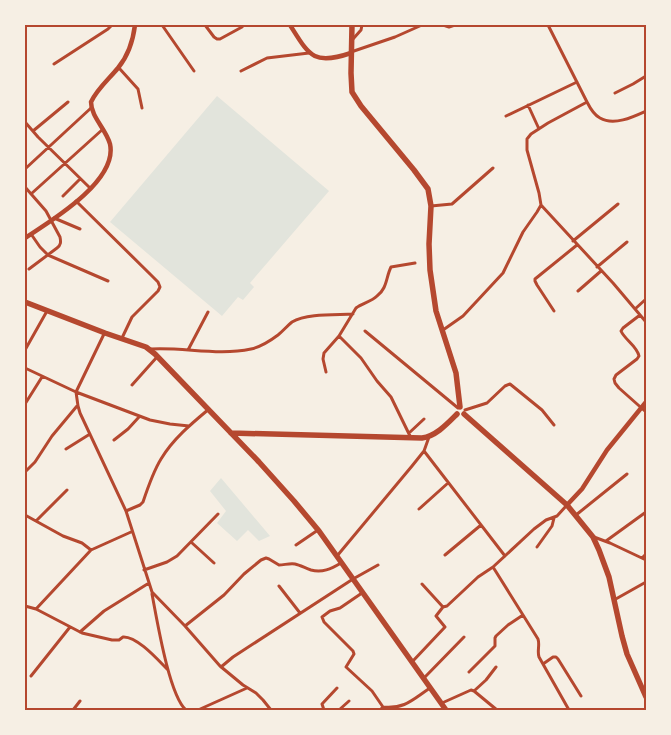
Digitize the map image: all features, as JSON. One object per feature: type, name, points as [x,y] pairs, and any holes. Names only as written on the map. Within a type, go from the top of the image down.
[{"type":"main road","points":[[352,25],[352,92],[361,106],[428,189],[431,206],[430,270],[436,311],[456,373],[461,411],[568,505],[593,537],[604,564],[627,654],[646,697]]},
{"type":"main road","points":[[25,302],[150,349],[231,432],[318,530],[446,710]]},
{"type":"main road","points":[[231,432],[429,437],[461,411]]},
{"type":"street","points":[[54,64],[112,25]]},
{"type":"street","points":[[25,238],[53,220],[76,201],[90,188],[106,168],[110,157],[110,143],[91,108],[91,102],[98,90],[119,68],[125,58],[132,42],[135,25]]},
{"type":"street","points":[[162,25],[194,71]]},
{"type":"street","points":[[205,25],[217,40],[242,27]]},
{"type":"street","points":[[290,25],[309,53],[316,58],[324,60],[351,53],[422,25]]},
{"type":"street","points":[[351,41],[361,30],[362,25]]},
{"type":"street","points":[[443,25],[449,28],[455,25]]},
{"type":"street","points":[[548,25],[587,102],[600,119],[609,121],[628,119],[646,110]]},
{"type":"street","points":[[240,71],[267,58],[309,53]]},
{"type":"street","points":[[119,68],[138,89],[142,108]]},
{"type":"street","points":[[615,93],[645,78]]},
{"type":"street","points":[[506,116],[577,82]]},
{"type":"street","points":[[33,131],[68,102]]},
{"type":"street","points":[[587,102],[539,128],[528,139],[528,150],[541,205],[646,322]]},
{"type":"street","points":[[528,106],[539,128]]},
{"type":"street","points":[[25,169],[91,108]]},
{"type":"street","points":[[25,122],[48,148],[90,188]]},
{"type":"street","points":[[31,194],[103,129]]},
{"type":"street","points":[[431,206],[452,204],[493,168]]},
{"type":"street","points":[[62,196],[80,179]]},
{"type":"street","points":[[26,189],[53,220],[61,242],[60,245],[29,270]]},
{"type":"street","points":[[76,201],[158,282],[160,287],[132,317],[122,339]]},
{"type":"street","points":[[573,241],[618,204]]},
{"type":"street","points":[[443,330],[464,316],[503,273],[520,237],[541,205]]},
{"type":"street","points":[[53,220],[80,229]]},
{"type":"street","points":[[31,234],[48,255],[108,281]]},
{"type":"street","points":[[598,267],[627,242]]},
{"type":"street","points":[[554,311],[535,279],[577,245]]},
{"type":"street","points":[[326,372],[323,356],[359,306],[373,299],[382,291],[391,267],[416,263]]},
{"type":"street","points":[[578,291],[601,271]]},
{"type":"street","points":[[635,309],[646,299]]},
{"type":"street","points":[[25,350],[47,310]]},
{"type":"street","points":[[188,350],[208,312]]},
{"type":"street","points":[[150,349],[229,351],[249,349],[258,347],[294,321],[314,316],[353,314]]},
{"type":"street","points":[[640,315],[620,331],[639,352],[639,356],[616,375],[614,379],[619,388],[646,412]]},
{"type":"street","points":[[365,331],[461,411],[486,403],[505,386],[510,384],[542,410],[554,425]]},
{"type":"street","points":[[105,333],[76,392],[78,406],[126,511],[152,592],[168,670],[175,693],[185,710]]},
{"type":"street","points":[[338,336],[361,358],[372,376],[391,397],[410,436],[424,419]]},
{"type":"street","points":[[132,385],[158,357]]},
{"type":"street","points":[[25,368],[76,392],[140,417],[189,426]]},
{"type":"street","points":[[25,404],[42,376]]},
{"type":"street","points":[[412,663],[445,627],[436,616],[444,607],[478,577],[493,567],[538,526],[546,520],[554,518],[568,505],[582,489],[607,450],[646,402]]},
{"type":"street","points":[[25,472],[35,462],[52,436],[78,406]]},
{"type":"street","points":[[126,511],[143,502],[160,460],[189,426],[209,409]]},
{"type":"street","points":[[114,440],[140,417]]},
{"type":"street","points":[[66,449],[90,434]]},
{"type":"street","points":[[337,556],[424,451],[429,437]]},
{"type":"street","points":[[424,451],[505,556]]},
{"type":"street","points":[[576,516],[627,474]]},
{"type":"street","points":[[419,509],[448,483]]},
{"type":"street","points":[[36,521],[67,490]]},
{"type":"street","points":[[606,541],[646,512]]},
{"type":"street","points":[[144,570],[173,559],[218,514]]},
{"type":"street","points":[[642,515],[646,518]]},
{"type":"street","points":[[25,516],[63,536],[82,543],[91,550]]},
{"type":"street","points":[[537,547],[552,526],[554,518]]},
{"type":"street","points":[[444,555],[481,525]]},
{"type":"street","points":[[296,545],[318,530]]},
{"type":"street","points":[[36,609],[91,550],[132,532]]},
{"type":"street","points":[[593,537],[644,559],[646,554]]},
{"type":"street","points":[[191,542],[214,563]]},
{"type":"street","points":[[185,626],[224,595],[244,574],[261,560],[266,558],[279,565],[296,564],[320,571],[328,570],[342,563]]},
{"type":"street","points":[[221,667],[300,613],[378,565]]},
{"type":"street","points":[[493,567],[538,639],[540,643],[538,652],[543,664],[569,710]]},
{"type":"street","points":[[614,600],[646,582]]},
{"type":"street","points":[[80,633],[104,611],[149,583]]},
{"type":"street","points":[[422,584],[444,607]]},
{"type":"street","points":[[279,586],[300,613]]},
{"type":"street","points":[[152,592],[221,667],[263,700],[271,710]]},
{"type":"street","points":[[362,593],[340,608],[330,611],[322,617],[324,622],[353,651],[354,654],[346,667],[369,688],[383,706],[393,708],[403,705],[430,688]]},
{"type":"street","points":[[25,606],[36,609],[80,633],[112,640],[130,637],[168,670]]},
{"type":"street","points":[[469,672],[495,646],[496,636],[523,615]]},
{"type":"street","points":[[31,676],[70,627]]},
{"type":"street","points":[[424,679],[464,637]]},
{"type":"street","points":[[543,664],[553,657],[558,658],[581,696]]},
{"type":"street","points":[[474,691],[496,667]]},
{"type":"street","points":[[198,710],[247,688]]},
{"type":"street","points":[[324,710],[322,704],[337,688]]},
{"type":"street","points":[[442,704],[467,691],[474,691],[497,710]]},
{"type":"street","points":[[73,710],[80,701]]},
{"type":"street","points":[[339,710],[350,701]]},
{"type":"street","points":[[380,710],[383,706]]},
{"type":"shaded area","points":[[217,96],[329,191],[250,283],[254,287],[243,300],[238,297],[222,316],[110,222]]},
{"type":"shaded area","points":[[221,478],[270,536],[259,541],[248,530],[237,541],[217,523],[226,511],[210,491]]}]
